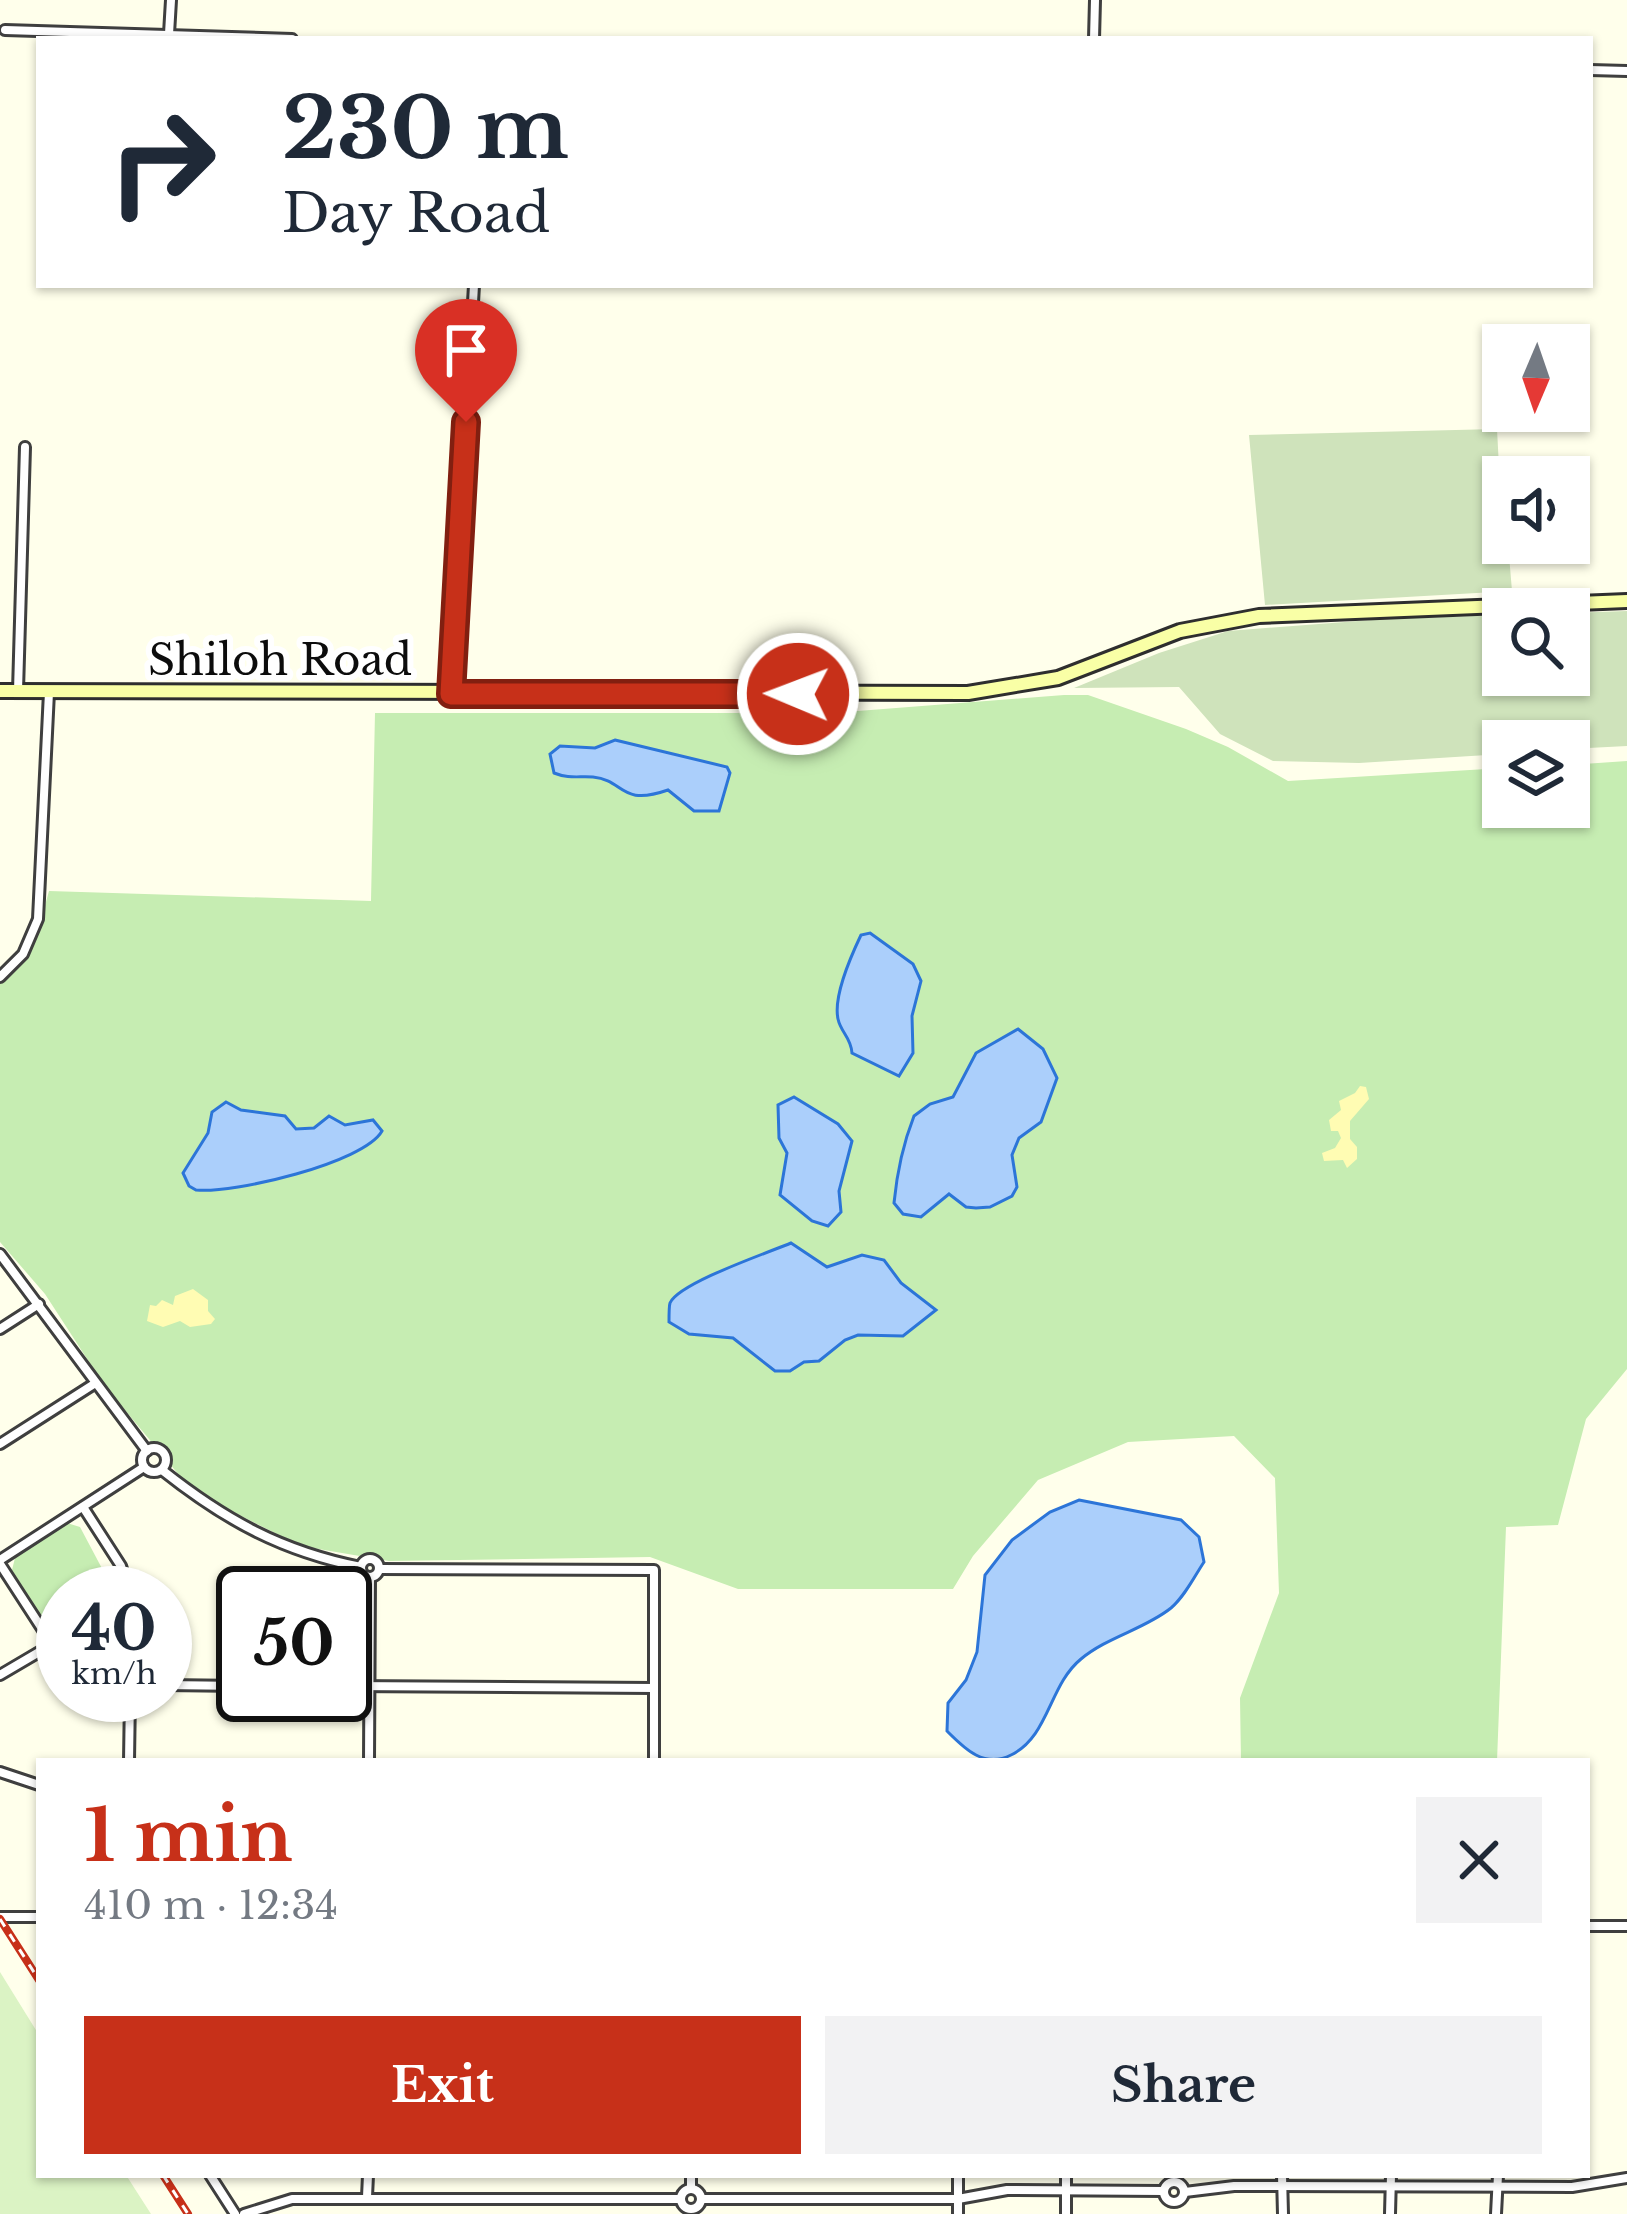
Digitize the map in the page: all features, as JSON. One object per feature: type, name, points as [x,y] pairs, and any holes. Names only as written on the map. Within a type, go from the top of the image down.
[{"type":"main road","name":"Shiloh Road","points":[[0,691],[968,693],[1058,678],[1180,632],[1259,616],[1627,601]]},
{"type":"street","points":[[169,34],[171,0]]},
{"type":"street","points":[[1094,36],[1095,0]]},
{"type":"street","points":[[5,30],[218,36]]},
{"type":"street","points":[[1593,70],[1627,71]]},
{"type":"street","points":[[451,694],[474,288]]},
{"type":"street","points":[[18,691],[26,447]]},
{"type":"street","points":[[0,977],[32,940],[42,898],[49,692]]},
{"type":"street","points":[[0,1254],[147,1451]]},
{"type":"street","points":[[0,1329],[39,1304]]},
{"type":"street","points":[[0,1444],[94,1384]]},
{"type":"street","points":[[162,1470],[165,1454],[154,1448],[147,1451],[142,1457],[145,1467],[152,1472],[162,1470],[215,1512],[312,1556],[357,1566]]},
{"type":"street","points":[[36,1621],[0,1562],[145,1467]]},
{"type":"street","points":[[83,1507],[121,1566]]},
{"type":"street","points":[[362,1566],[371,1559],[379,1569]]},
{"type":"street","points":[[372,1575],[379,1569],[654,1570],[654,1758]]},
{"type":"street","points":[[0,1675],[36,1654]]},
{"type":"street","points":[[372,1687],[654,1688]]},
{"type":"street","points":[[129,1758],[130,1722]]},
{"type":"street","points":[[369,1722],[369,1758]]},
{"type":"street","points":[[0,1772],[36,1784]]},
{"type":"street","points":[[0,1917],[36,1917]]},
{"type":"street","points":[[1590,1926],[1627,1926]]},
{"type":"street","points":[[212,2178],[240,2214],[292,2199],[681,2199],[691,2189],[691,2178]]},
{"type":"street","points":[[367,2198],[368,2178]]},
{"type":"street","points":[[958,2178],[958,2214]]},
{"type":"street","points":[[1066,2178],[1066,2214]]},
{"type":"street","points":[[1164,2191],[1174,2178],[1185,2192]]},
{"type":"street","points":[[1390,2178],[1390,2214]]},
{"type":"street","points":[[1496,2214],[1498,2178]]},
{"type":"street","points":[[1185,2192],[1282,2180],[1390,2187],[1572,2187],[1627,2178]]},
{"type":"street","points":[[1282,2180],[1282,2214]]},
{"type":"street","points":[[681,2199],[691,2211],[700,2205],[697,2191],[691,2189]]},
{"type":"street","points":[[701,2199],[958,2199],[1006,2190],[1164,2191]]},
{"type":"street","points":[[1164,2191],[1174,2202],[1185,2192]]},
{"type":"street","points":[[1174,2202],[1174,2214]]},
{"type":"green space","points":[[1497,432],[1498,456],[1482,456],[1482,564],[1510,564],[1512,588],[1265,605],[1249,435]]},
{"type":"green space","points":[[1627,611],[1627,746],[1590,748],[1590,720],[1482,720],[1482,755],[1359,763],[1273,761],[1220,734],[1179,687],[1074,688],[1228,631],[1482,616],[1482,696],[1590,696],[1590,612]]},
{"type":"green space","points":[[1088,695],[1228,747],[1288,781],[1482,769],[1482,828],[1590,828],[1590,764],[1627,761],[1627,1369],[1586,1419],[1558,1525],[1506,1527],[1497,1758],[1241,1758],[1240,1698],[1279,1593],[1275,1478],[1234,1436],[1128,1442],[1038,1480],[973,1556],[953,1589],[738,1589],[650,1557],[389,1561],[301,1546],[213,1502],[184,1481],[104,1385],[45,1294],[0,1242],[0,981],[6,980],[35,942],[49,891],[371,901],[375,713],[832,713]]},
{"type":"green space","points":[[67,1523],[80,1527],[101,1566],[36,1566],[36,1612],[11,1574],[15,1558]]},
{"type":"green space","points":[[0,1972],[36,2030],[36,2178],[128,2178],[151,2214],[0,2214]]},
{"type":"sand","points":[[1360,1086],[1366,1087],[1369,1099],[1350,1121],[1357,1159],[1347,1168],[1343,1160],[1324,1161],[1322,1153],[1335,1148],[1341,1138],[1338,1131],[1331,1131],[1329,1120],[1341,1110],[1339,1101]]},
{"type":"sand","points":[[193,1289],[208,1300],[208,1311],[215,1319],[211,1324],[190,1327],[180,1321],[163,1327],[147,1321],[150,1305],[162,1300],[173,1305],[175,1296]]},
{"type":"water","points":[[615,740],[727,767],[730,773],[719,811],[694,811],[668,790],[640,796],[603,779],[554,773],[550,754],[560,746],[595,748]]},
{"type":"water","points":[[870,933],[913,964],[921,981],[912,1016],[913,1053],[899,1076],[852,1053],[838,1019],[838,999],[848,965],[861,935]]},
{"type":"water","points":[[1018,1029],[1043,1049],[1057,1078],[1041,1122],[1019,1138],[1012,1155],[1017,1187],[1012,1196],[976,1208],[966,1207],[949,1194],[921,1217],[903,1214],[894,1203],[895,1192],[914,1116],[930,1104],[953,1097],[976,1053]]},
{"type":"water","points":[[794,1097],[838,1124],[852,1141],[839,1191],[841,1212],[828,1226],[812,1221],[780,1195],[787,1153],[779,1138],[778,1105]]},
{"type":"water","points":[[226,1102],[241,1110],[285,1116],[296,1129],[314,1128],[329,1116],[345,1125],[373,1120],[382,1131],[370,1143],[325,1165],[238,1187],[196,1190],[183,1173],[208,1133],[212,1112]]},
{"type":"water","points":[[791,1243],[827,1267],[862,1255],[884,1260],[901,1283],[936,1310],[903,1336],[858,1335],[819,1361],[804,1362],[790,1371],[775,1371],[733,1338],[689,1334],[669,1322],[670,1303],[689,1287]]},
{"type":"water","points":[[1079,1500],[1181,1520],[1199,1537],[1204,1562],[1171,1608],[1091,1651],[1070,1670],[1024,1747],[1004,1758],[983,1758],[947,1731],[948,1703],[966,1680],[977,1652],[985,1575],[1012,1540],[1050,1512]]},
{"type":"railway","points":[[0,1919],[36,1975]]},
{"type":"railway","points":[[165,2178],[188,2214]]},
{"type":"route","points":[[466,422],[451,694],[798,694]]}]
